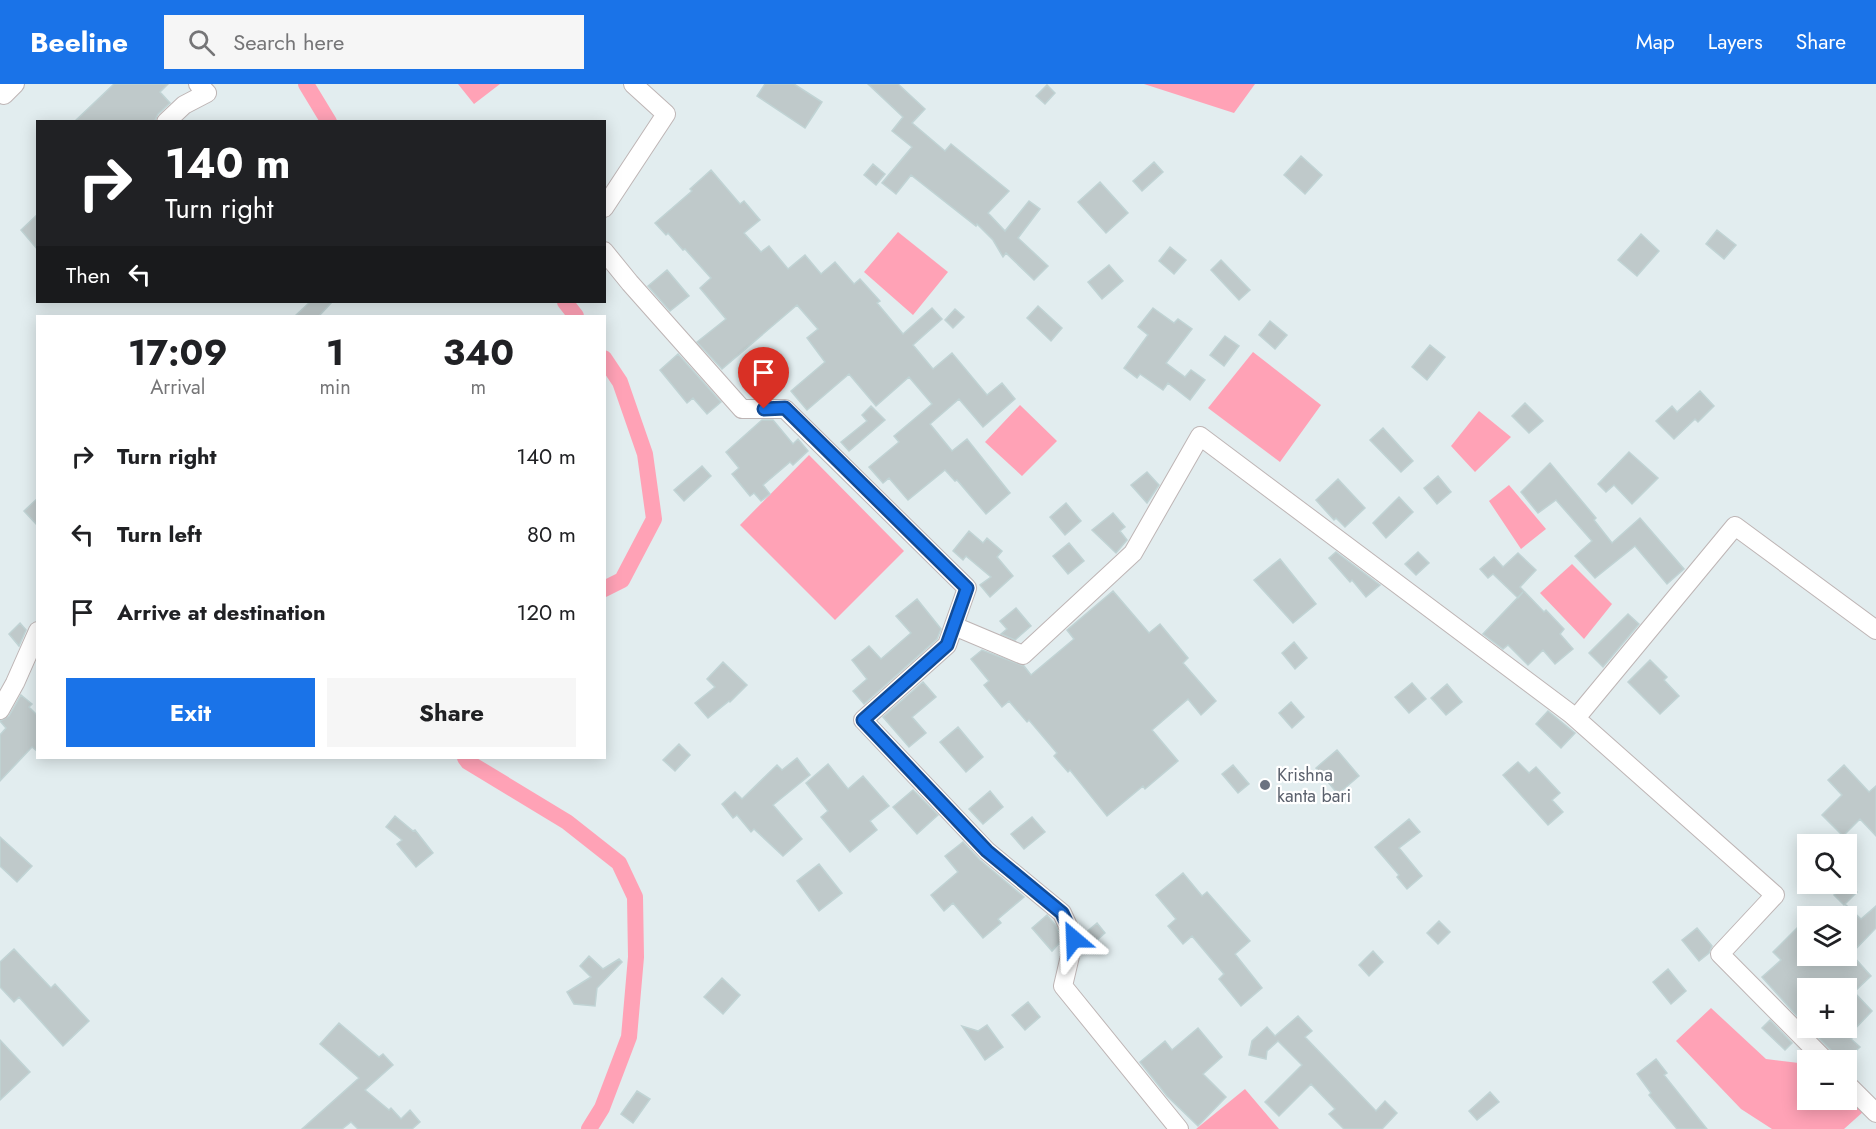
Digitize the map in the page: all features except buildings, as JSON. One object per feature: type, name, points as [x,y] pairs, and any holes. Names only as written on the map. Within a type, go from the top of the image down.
[{"type":"street","points":[[168,120],[184,105],[207,93],[198,84]]},
{"type":"street","points":[[606,205],[666,114],[633,84]]},
{"type":"street","points":[[606,253],[742,409],[785,408],[967,588],[947,645],[863,720],[987,851],[1062,913],[1074,939],[1063,986],[1179,1129]]},
{"type":"street","points":[[954,626],[1023,655],[1133,553],[1200,436],[1576,718],[1775,895],[1720,954],[1815,1050]]},
{"type":"street","points":[[1576,718],[1735,526],[1876,630]]},
{"type":"street","points":[[0,710],[36,636]]},
{"type":"street","points":[[1857,1094],[1876,1113]]},
{"type":"shaded area","points":[[458,84],[500,84],[474,104]]},
{"type":"shaded area","points":[[1144,84],[1255,84],[1234,113]]},
{"type":"shaded area","points":[[898,232],[948,272],[913,315],[864,272]]},
{"type":"shaded area","points":[[1253,352],[1321,405],[1280,462],[1208,408]]},
{"type":"shaded area","points":[[1020,405],[1057,441],[1022,476],[985,442]]},
{"type":"shaded area","points":[[1479,411],[1511,437],[1475,472],[1451,446]]},
{"type":"shaded area","points":[[809,455],[904,551],[835,620],[740,525]]},
{"type":"shaded area","points":[[1509,485],[1546,529],[1521,549],[1489,501]]},
{"type":"shaded area","points":[[1572,564],[1612,604],[1584,639],[1540,593]]},
{"type":"shaded area","points":[[1711,1008],[1766,1059],[1797,1063],[1797,1110],[1857,1110],[1857,1103],[1864,1111],[1844,1129],[1772,1129],[1741,1109],[1676,1041]]},
{"type":"shaded area","points":[[1245,1089],[1279,1129],[1196,1129]]},
{"type":"waterway","points":[[306,84],[328,120]]},
{"type":"waterway","points":[[566,303],[575,315]]},
{"type":"waterway","points":[[606,361],[620,382],[645,454],[654,519],[622,580],[606,588]]},
{"type":"waterway","points":[[466,759],[567,822],[619,863],[635,897],[636,957],[629,1037],[602,1108],[589,1129]]},
{"type":"place","name":"Krishna kanta bari","points":[[1265,785]]},
{"type":"route","points":[[764,409],[785,408],[967,588],[947,645],[863,720],[987,851],[1062,913],[1074,939]]}]
